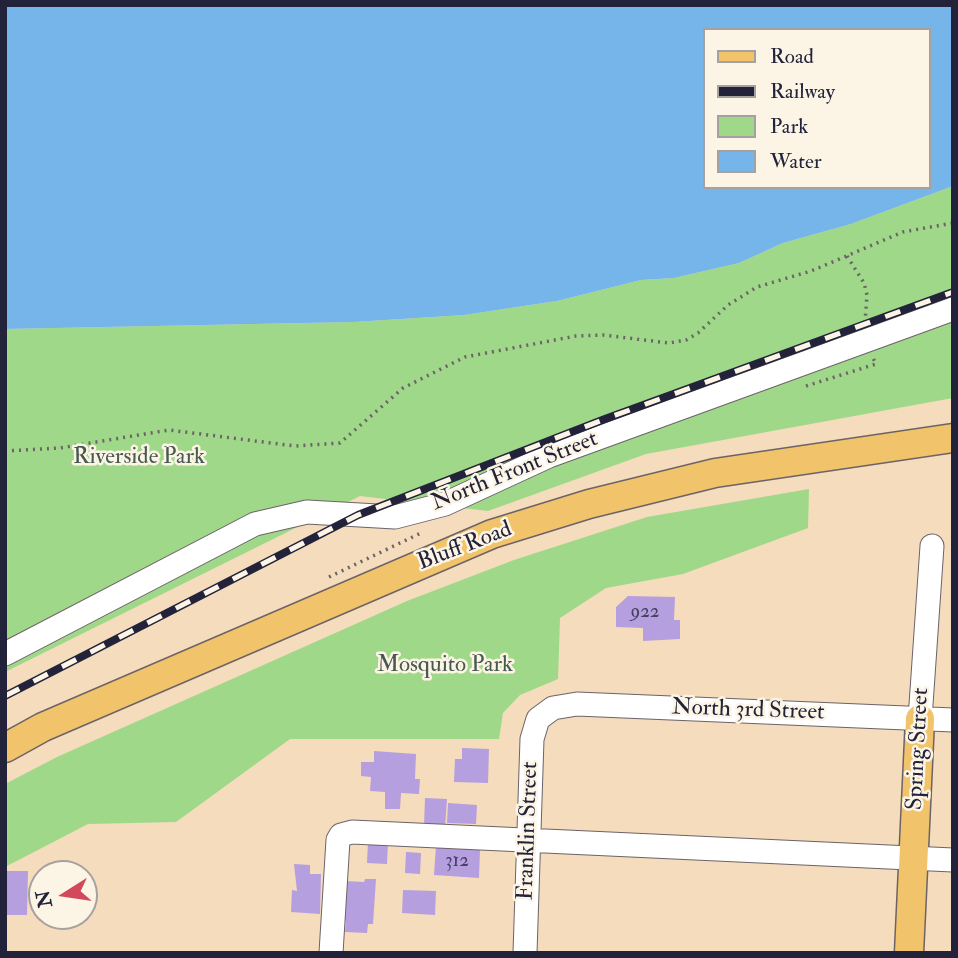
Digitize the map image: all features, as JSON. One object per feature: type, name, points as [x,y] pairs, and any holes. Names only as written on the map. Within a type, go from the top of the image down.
[{"type":"main road","name":"Bluff Road","points":[[5,748],[43,727],[492,534],[589,504],[715,473],[953,438]]},
{"type":"main road","name":"Spring Street","points":[[909,953],[920,719]]},
{"type":"street","name":"North Front Street","points":[[5,654],[255,524],[307,512],[395,517],[445,504],[549,456],[953,309]]},
{"type":"street","name":"Spring Street","points":[[920,719],[932,546]]},
{"type":"street","name":"North 3rd Street","points":[[545,713],[564,705],[577,704],[953,720]]},
{"type":"street","name":"Franklin Street","points":[[525,953],[532,739],[538,719],[545,713]]},
{"type":"street","points":[[331,953],[337,847],[341,835],[352,832],[953,860]]},
{"type":"path","points":[[5,451],[60,448],[169,430],[295,446],[341,443],[403,388],[465,356],[576,336],[603,335],[669,343],[686,340],[741,295],[903,232],[953,223]]},
{"type":"path","points":[[847,256],[864,283],[866,295],[863,342],[876,364]]},
{"type":"green space","name":"Riverside Park","points":[[953,186],[953,398],[646,454],[488,511],[360,496],[5,672],[5,329],[354,322],[464,315],[557,301],[641,280],[674,278],[739,263],[783,243],[851,224]]},
{"type":"green space","name":"Mosquito Park","points":[[809,489],[808,528],[683,574],[606,588],[560,618],[558,679],[520,695],[503,713],[499,739],[290,739],[176,822],[88,824],[5,867],[5,784],[57,757],[407,601],[514,560],[647,517]]},
{"type":"water","points":[[5,5],[953,5],[953,186],[851,224],[783,243],[739,263],[674,278],[641,280],[557,301],[464,315],[354,322],[5,329]]},
{"type":"building","points":[[628,596],[675,597],[674,620],[680,620],[680,639],[643,641],[643,628],[616,627],[616,607]]},
{"type":"building","points":[[462,748],[489,749],[488,783],[454,782],[455,759],[462,759]]},
{"type":"building","points":[[374,751],[416,754],[415,779],[420,779],[419,794],[401,793],[400,809],[385,809],[385,792],[370,791],[371,777],[361,776],[361,762],[374,762]]},
{"type":"building","points":[[425,798],[447,799],[445,828],[424,826]]},
{"type":"building","points":[[448,803],[477,805],[476,824],[447,823]]},
{"type":"building","points":[[368,842],[388,843],[387,864],[367,863]]},
{"type":"building","points":[[436,846],[480,849],[479,878],[434,875]]},
{"type":"building","points":[[406,852],[421,853],[420,874],[405,873]]},
{"type":"building","points":[[294,864],[310,865],[310,874],[321,874],[320,914],[291,912],[292,890],[297,891]]},
{"type":"building","points":[[5,871],[28,871],[27,915],[5,915]]},
{"type":"building","points":[[365,879],[376,879],[373,924],[368,924],[367,933],[345,932],[346,921],[339,921],[345,881],[364,882]]},
{"type":"building","points":[[403,890],[436,891],[435,915],[402,913]]},
{"type":"railway","points":[[5,696],[358,515],[605,419],[953,292]]}]
